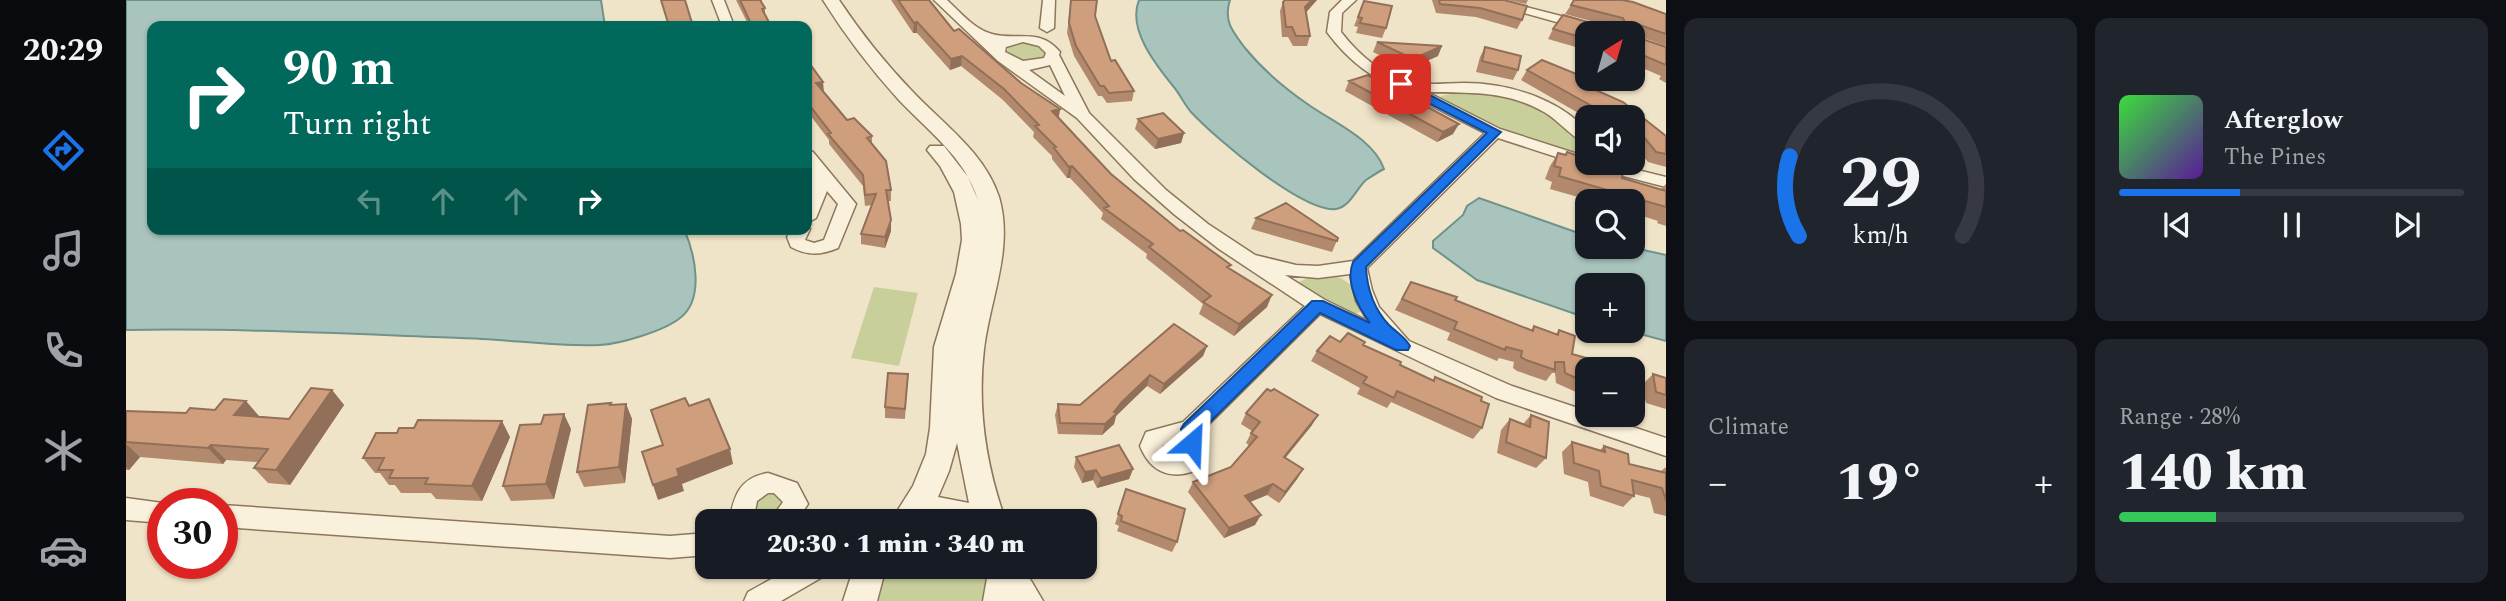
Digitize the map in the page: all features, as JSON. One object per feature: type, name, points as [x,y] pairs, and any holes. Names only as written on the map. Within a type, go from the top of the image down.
[{"type":"street","points":[[718,0],[726,21]]},
{"type":"street","points":[[816,0],[858,62],[957,175],[973,220],[972,257],[947,345],[941,453],[927,488],[915,509]]},
{"type":"street","points":[[831,0],[876,62],[967,160],[988,198],[994,252],[974,336],[969,423],[973,461],[986,509]]},
{"type":"street","points":[[940,0],[1005,59],[1082,115],[1144,183],[1206,233],[1318,305],[1504,392],[1666,447]]},
{"type":"street","points":[[1049,0],[1047,28],[1051,51],[1082,115]]},
{"type":"street","points":[[1350,0],[1336,12],[1334,32],[1355,56],[1401,84],[1495,132],[1575,158]]},
{"type":"street","points":[[1483,0],[1575,24]]},
{"type":"street","points":[[973,32],[991,38],[1030,39],[1047,28]]},
{"type":"street","points":[[1030,39],[1051,51]]},
{"type":"street","points":[[1010,40],[1000,45],[998,53],[1005,59],[1036,65],[1044,63],[1051,51]]},
{"type":"street","points":[[1401,84],[1425,88],[1477,88],[1508,93],[1546,106],[1575,128]]},
{"type":"street","points":[[1249,260],[1296,271],[1318,272],[1358,266],[1495,132]]},
{"type":"street","points":[[797,235],[797,243],[807,250],[821,249],[832,243],[847,204],[812,162]]},
{"type":"street","points":[[812,206],[819,190],[818,171]]},
{"type":"street","points":[[1642,175],[1666,182]]},
{"type":"street","points":[[1358,266],[1359,284],[1368,310],[1382,329],[1402,346]]},
{"type":"street","points":[[1190,429],[1318,305]]},
{"type":"street","points":[[743,509],[745,497],[750,490],[762,483],[774,482],[784,486],[794,496],[796,504],[792,509]]},
{"type":"street","points":[[126,509],[147,511]]},
{"type":"street","points":[[238,517],[670,547],[695,545]]},
{"type":"street","points":[[757,601],[786,593],[803,579]]},
{"type":"street","points":[[860,601],[866,579]]},
{"type":"street","points":[[1000,601],[1005,579]]},
{"type":"street","points":[[1015,579],[1030,601]]},
{"type":"green space","points":[[1025,43],[1037,46],[1047,54],[1044,60],[1027,64],[1006,55],[1008,48]]},
{"type":"green space","points":[[1465,91],[1536,106],[1569,124],[1575,131],[1575,151],[1533,143],[1489,125],[1440,101],[1441,96]]},
{"type":"green space","points":[[1337,277],[1347,282],[1354,290],[1360,312],[1353,315],[1301,288],[1299,282],[1308,278]]},
{"type":"green space","points":[[874,287],[918,293],[899,366],[851,358]]},
{"type":"green space","points":[[764,492],[775,493],[783,505],[780,509],[751,509],[751,501]]},
{"type":"green space","points":[[881,579],[992,579],[990,601],[872,601]]},
{"type":"water","points":[[126,0],[601,0],[604,21],[147,21],[147,235],[686,235],[694,263],[695,288],[688,310],[673,323],[630,339],[600,345],[294,332],[126,330]]},
{"type":"water","points":[[1139,0],[1230,0],[1230,26],[1252,56],[1289,91],[1371,148],[1384,169],[1366,180],[1349,201],[1336,209],[1321,207],[1282,187],[1238,155],[1189,109],[1145,46],[1137,23]]},
{"type":"water","points":[[1479,198],[1575,232],[1575,259],[1645,259],[1645,250],[1666,255],[1666,341],[1645,335],[1645,273],[1575,273],[1575,314],[1477,280],[1433,248],[1433,241],[1463,215],[1467,206]]},
{"type":"building","points":[[661,0],[685,0],[691,21],[667,21]]},
{"type":"building","points":[[740,0],[760,0],[768,21],[750,21]]},
{"type":"building","points":[[898,0],[929,0],[954,31],[959,29],[1021,83],[1060,109],[1052,111],[1111,174],[1180,231],[1183,230],[1231,265],[1227,267],[1272,295],[1239,324],[1203,302],[1211,296],[1149,247],[1153,244],[1104,208],[1109,206],[1072,166],[1069,167],[1054,148],[1056,147],[1035,126],[1039,125],[1004,89],[962,56],[951,59],[917,22],[914,23]]},
{"type":"building","points":[[1071,0],[1097,0],[1095,16],[1111,61],[1115,60],[1134,91],[1109,93],[1104,86],[1100,86],[1076,46],[1069,23]]},
{"type":"building","points":[[1285,0],[1312,0],[1305,7],[1310,36],[1296,36],[1292,27],[1286,27]]},
{"type":"building","points":[[1439,0],[1504,0],[1527,6],[1522,20],[1480,8],[1440,4]]},
{"type":"building","points":[[1574,0],[1633,2],[1666,14],[1666,34],[1645,27],[1645,21],[1624,21],[1623,18],[1571,5]]},
{"type":"building","points":[[1364,1],[1392,6],[1386,28],[1360,23],[1362,18],[1358,17]]},
{"type":"building","points":[[1563,15],[1584,21],[1575,21],[1575,35],[1553,29]]},
{"type":"building","points":[[1645,40],[1666,47],[1666,65],[1645,56]]},
{"type":"building","points":[[1377,42],[1442,46],[1413,59]]},
{"type":"building","points":[[1485,47],[1521,56],[1518,70],[1482,61]]},
{"type":"building","points":[[1542,60],[1575,73],[1575,91],[1598,91],[1627,105],[1590,105],[1527,70]]},
{"type":"building","points":[[812,67],[823,82],[816,83],[847,120],[854,118],[872,136],[867,138],[886,161],[891,190],[886,190],[891,220],[885,237],[861,234],[876,194],[865,195],[863,175],[828,134],[831,133],[812,108]]},
{"type":"building","points":[[1368,75],[1459,124],[1443,132],[1349,81]]},
{"type":"building","points":[[1163,113],[1184,133],[1158,139],[1138,119]]},
{"type":"building","points":[[1645,119],[1666,136],[1666,154],[1656,152],[1645,138]]},
{"type":"building","points":[[1567,152],[1575,155],[1575,175],[1622,175],[1622,178],[1666,191],[1666,207],[1645,201],[1645,189],[1604,189],[1559,176],[1561,168],[1554,166],[1558,153],[1566,155]]},
{"type":"building","points":[[1286,203],[1338,238],[1337,241],[1256,218]]},
{"type":"building","points":[[1411,282],[1457,297],[1455,300],[1533,331],[1534,326],[1558,335],[1559,330],[1575,336],[1572,354],[1583,357],[1575,357],[1575,378],[1565,373],[1564,362],[1555,362],[1555,370],[1526,360],[1521,357],[1522,351],[1506,347],[1505,350],[1454,329],[1457,322],[1402,299]]},
{"type":"building","points":[[1174,324],[1207,346],[1164,384],[1150,375],[1122,402],[1114,412],[1117,413],[1105,424],[1060,423],[1058,404],[1080,405]]},
{"type":"building","points":[[1348,333],[1365,342],[1363,345],[1401,362],[1400,365],[1434,381],[1435,377],[1482,397],[1481,401],[1489,404],[1482,428],[1397,391],[1394,398],[1363,383],[1367,377],[1317,351],[1330,336],[1340,342]]},
{"type":"building","points":[[888,373],[908,374],[905,409],[885,407]]},
{"type":"building","points":[[1653,374],[1666,378],[1666,395],[1656,392]]},
{"type":"building","points":[[311,388],[332,390],[276,470],[254,468],[268,449],[126,442],[126,411],[186,413],[190,408],[215,410],[224,399],[246,401],[234,415],[289,419]]},
{"type":"building","points":[[1267,389],[1274,389],[1318,415],[1284,457],[1303,469],[1285,492],[1273,484],[1245,496],[1261,515],[1229,528],[1193,482],[1231,467],[1257,437],[1251,433],[1260,422],[1246,413]]},
{"type":"building","points":[[685,398],[689,406],[709,399],[730,449],[677,469],[679,476],[653,485],[642,452],[663,445],[651,410]]},
{"type":"building","points":[[611,403],[610,405],[626,404],[619,467],[577,472],[588,405]]},
{"type":"building","points":[[564,414],[546,484],[503,486],[520,425],[541,424],[544,415]]},
{"type":"building","points":[[1531,415],[1549,422],[1546,458],[1506,442],[1510,419],[1530,427]]},
{"type":"building","points":[[418,420],[502,421],[472,486],[425,484],[428,478],[389,478],[393,470],[378,470],[384,458],[363,458],[376,433],[397,433],[399,428],[414,428]]},
{"type":"building","points":[[1572,442],[1605,452],[1604,446],[1628,454],[1629,464],[1666,473],[1666,501],[1662,488],[1632,480],[1634,496],[1601,486],[1599,471],[1574,463]]},
{"type":"building","points":[[1119,445],[1133,469],[1101,478],[1096,470],[1085,472],[1076,457]]},
{"type":"building","points":[[1126,489],[1185,509],[1177,542],[1121,521],[1122,516],[1118,514]]},
{"type":"route","points":[[1192,443],[1190,429],[1318,305],[1402,346],[1382,329],[1368,310],[1359,284],[1358,266],[1495,132],[1401,84]]}]
